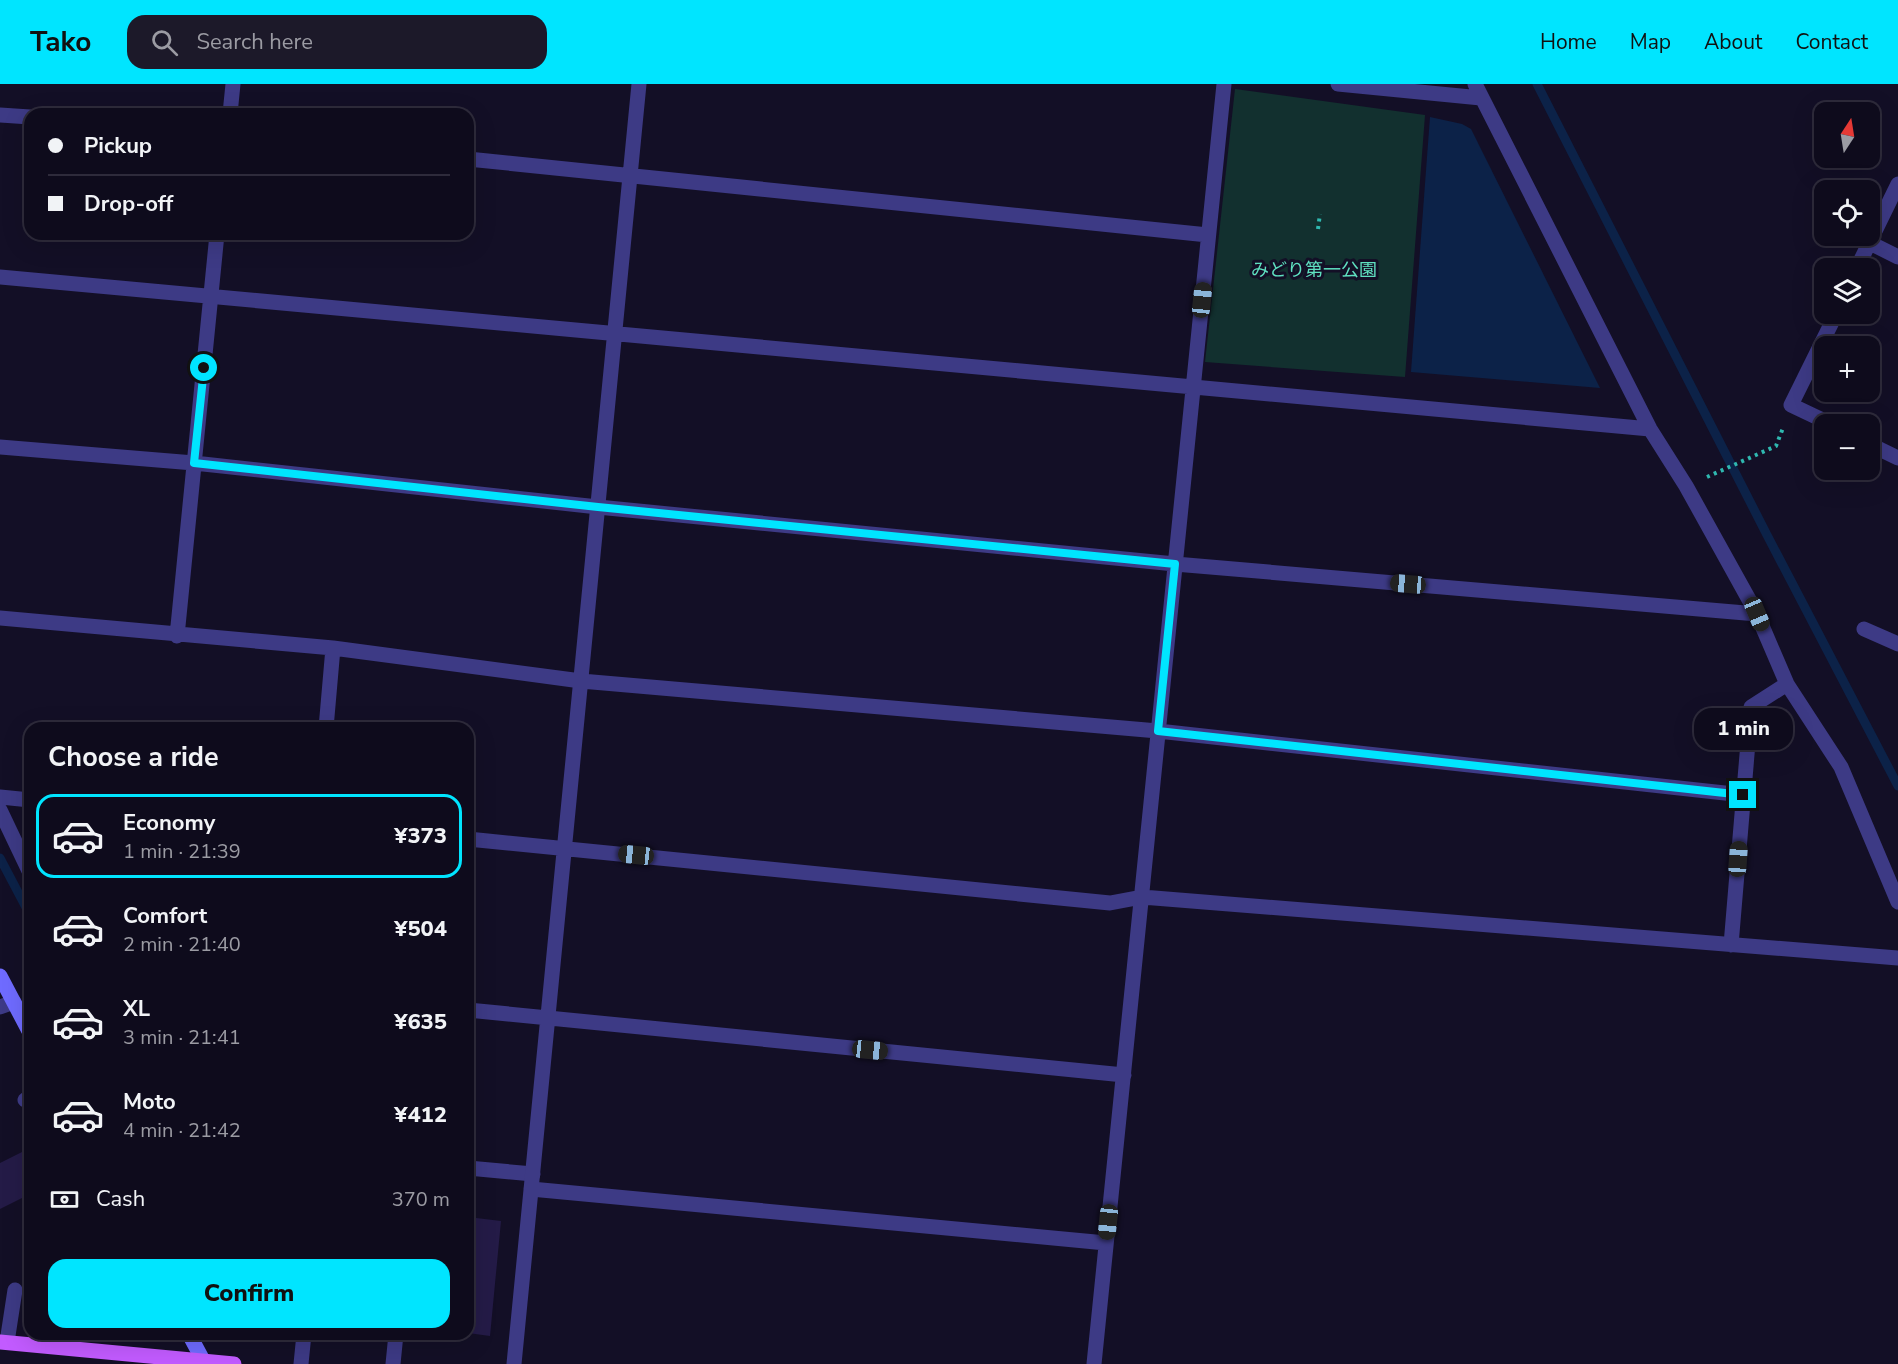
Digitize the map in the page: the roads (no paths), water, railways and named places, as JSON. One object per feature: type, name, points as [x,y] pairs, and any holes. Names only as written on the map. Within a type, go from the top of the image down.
[{"type":"main road","points":[[4,1342],[234,1364]]},
{"type":"street","points":[[230,108],[232,84]]},
{"type":"street","points":[[514,1364],[639,84]]},
{"type":"street","points":[[1094,1364],[1224,84]]},
{"type":"street","points":[[1338,84],[1478,91],[1650,429],[1686,486],[1757,614],[1787,684],[1841,767],[1898,902]]},
{"type":"street","points":[[0,115],[24,117]]},
{"type":"street","points":[[474,160],[1208,234]]},
{"type":"street","points":[[1880,222],[1898,184]]},
{"type":"street","points":[[177,636],[217,240]]},
{"type":"street","points":[[1876,246],[1898,257]]},
{"type":"street","points":[[0,277],[1650,429]]},
{"type":"street","points":[[1814,416],[1791,405],[1831,324]]},
{"type":"street","points":[[0,447],[194,463],[598,507],[1175,564],[1757,614]]},
{"type":"street","points":[[1880,449],[1898,458]]},
{"type":"street","points":[[0,618],[177,636],[333,648],[581,681],[1158,731],[1743,795]]},
{"type":"street","points":[[1864,629],[1898,644]]},
{"type":"street","points":[[327,722],[333,648]]},
{"type":"street","points":[[1731,945],[1751,707],[1787,684]]},
{"type":"street","points":[[0,797],[24,799]]},
{"type":"street","points":[[0,810],[24,860]]},
{"type":"street","points":[[474,840],[1110,903],[1142,897],[1898,958]]},
{"type":"street","points":[[0,976],[7,1004],[24,1025]]},
{"type":"street","points":[[474,1011],[1124,1075]]},
{"type":"street","points":[[474,1169],[532,1181],[1106,1243]]},
{"type":"street","points":[[4,1342],[15,1290]]},
{"type":"street","points":[[192,1340],[205,1362]]},
{"type":"street","points":[[300,1364],[303,1340]]},
{"type":"street","points":[[393,1364],[395,1340]]},
{"type":"water","points":[[1430,117],[1462,124],[1471,129],[1600,388],[1411,372]]},
{"type":"waterway","points":[[1537,84],[1898,786]]},
{"type":"waterway","points":[[0,858],[24,904]]},
{"type":"park label","name":"みどり第一公園","points":[[1314,270]]}]
